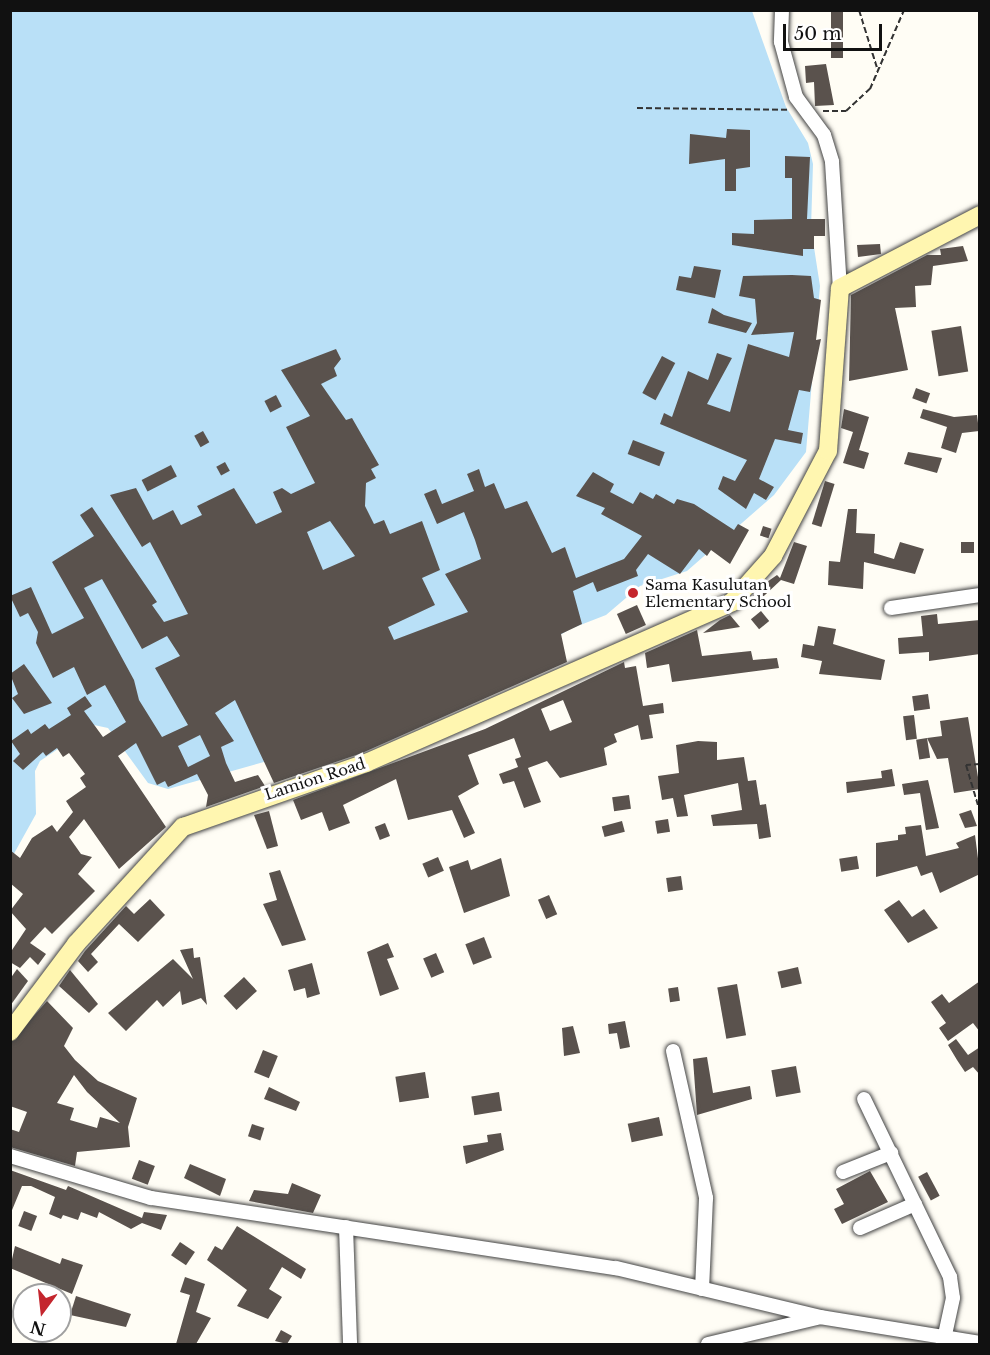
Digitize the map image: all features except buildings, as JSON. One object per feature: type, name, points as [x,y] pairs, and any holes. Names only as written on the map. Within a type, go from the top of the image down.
[{"type":"street","points":[[782,10],[781,42],[801,110],[819,128],[831,155],[840,288],[980,215]]},
{"type":"street","name":"Lamion Road","points":[[10,1032],[76,944],[183,827],[366,763],[723,609],[753,582],[773,556],[823,463],[832,430],[831,380],[840,288]]},
{"type":"street","points":[[891,608],[980,596]]},
{"type":"street","points":[[673,1051],[706,1198],[702,1289]]},
{"type":"street","points":[[864,1099],[952,1287],[944,1341]]},
{"type":"street","points":[[843,1172],[891,1153]]},
{"type":"street","points":[[10,1156],[151,1198],[616,1268],[820,1317],[944,1341],[980,1342]]},
{"type":"street","points":[[860,1227],[915,1204]]},
{"type":"street","points":[[346,1227],[350,1344]]},
{"type":"street","points":[[708,1344],[820,1317]]},
{"type":"path","points":[[859,10],[878,70]]},
{"type":"path","points":[[637,108],[846,111],[870,89],[904,10]]},
{"type":"path","points":[[980,764],[966,765],[980,812]]},
{"type":"water","points":[[11,11],[752,11],[786,107],[808,143],[813,164],[811,228],[820,286],[806,452],[774,495],[687,571],[640,586],[606,615],[570,629],[509,667],[278,758],[168,789],[148,783],[108,728],[94,725],[40,761],[35,771],[36,814],[11,859]]},
{"type":"place","name":"Sama Kasulutan Elementary School","points":[[633,593]]}]
